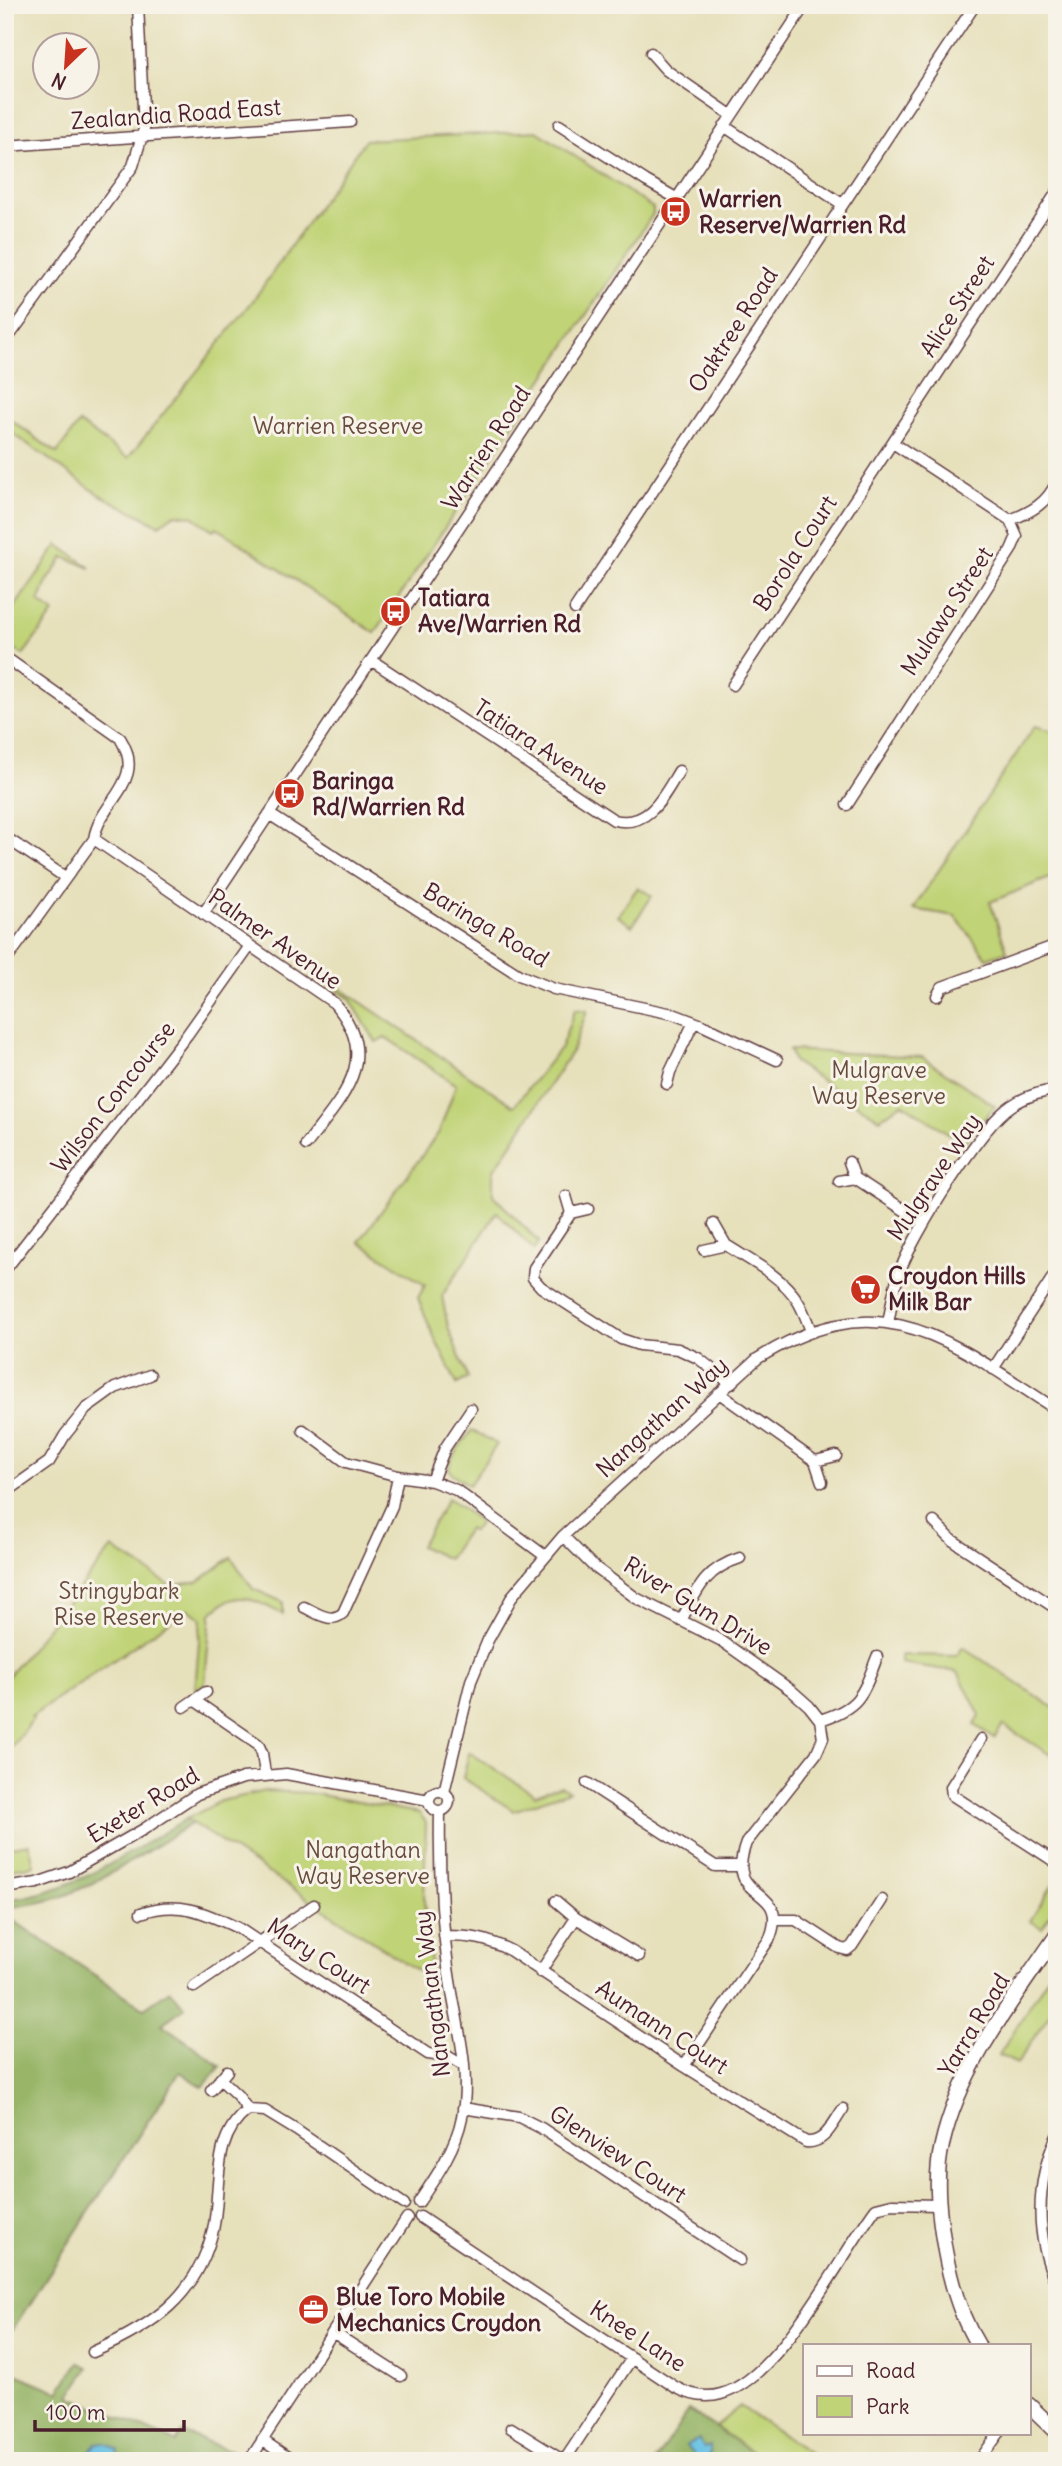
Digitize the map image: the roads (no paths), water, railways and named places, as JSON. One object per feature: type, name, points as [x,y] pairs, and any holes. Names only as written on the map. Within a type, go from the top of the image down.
[{"type":"main road","name":"Yarra Road","points":[[977,2344],[965,2324],[949,2274],[938,2205],[942,2146],[975,2059],[1057,1936]]},
{"type":"main road","points":[[1030,2406],[1057,2432]]},
{"type":"street","points":[[5,342],[133,166],[144,129],[138,5]]},
{"type":"street","name":"Warrien Road","points":[[202,914],[805,5]]},
{"type":"street","name":"Oaktree Road","points":[[575,609],[975,5]]},
{"type":"street","points":[[651,53],[666,70],[731,116]]},
{"type":"street","name":"Zealandia Road East","points":[[5,146],[350,122]]},
{"type":"street","points":[[559,125],[676,198]]},
{"type":"street","points":[[724,126],[842,204]]},
{"type":"street","name":"Alice Street","points":[[893,443],[1057,192]]},
{"type":"street","points":[[893,443],[1010,520],[1027,514],[1046,501],[1057,481]]},
{"type":"street","name":"Borola Court","points":[[733,685],[893,443]]},
{"type":"street","name":"Mulawa Street","points":[[846,805],[1012,550],[1017,536],[1010,520]]},
{"type":"street","points":[[5,657],[120,738],[125,745],[129,766],[128,779],[98,823],[94,839],[5,962]]},
{"type":"street","name":"Tatiara Avenue","points":[[371,660],[614,820],[638,820],[650,813],[679,771]]},
{"type":"street","name":"Baringa Road","points":[[269,814],[519,975],[554,989],[648,1008],[694,1022],[777,1060]]},
{"type":"street","points":[[5,837],[65,877]]},
{"type":"street","name":"Palmer Avenue","points":[[94,839],[334,1003],[347,1018],[355,1037],[358,1058],[354,1077],[306,1144]]},
{"type":"street","points":[[937,996],[942,987],[1057,945]]},
{"type":"street","name":"Wilson Concourse","points":[[5,1270],[187,1035],[250,946]]},
{"type":"street","points":[[667,1084],[694,1022]]},
{"type":"street","name":"Mulgrave Way","points":[[888,1323],[901,1268],[925,1223],[995,1121],[1011,1106],[1029,1097],[1057,1090]]},
{"type":"street","points":[[849,1162],[855,1178],[925,1223]]},
{"type":"street","points":[[839,1181],[855,1178]]},
{"type":"street","points":[[566,1196],[571,1213]]},
{"type":"street","points":[[588,1209],[571,1213],[534,1268],[534,1278],[541,1287],[621,1339],[639,1345],[678,1349],[698,1358],[731,1384]]},
{"type":"street","points":[[714,1224],[726,1245],[788,1289],[797,1299],[811,1331]]},
{"type":"street","points":[[704,1250],[726,1245]]},
{"type":"street","points":[[993,1368],[1057,1271]]},
{"type":"street","name":"Nangathan Way","points":[[444,1792],[471,1681],[488,1640],[513,1595],[563,1536],[757,1359],[784,1342],[811,1331],[852,1322],[888,1323],[918,1329],[950,1342],[1057,1410]]},
{"type":"street","points":[[5,1493],[49,1462],[65,1435],[86,1409],[115,1388],[150,1376]]},
{"type":"street","points":[[719,1393],[815,1461],[822,1482]]},
{"type":"street","points":[[432,1481],[438,1460],[471,1409]]},
{"type":"street","points":[[303,1430],[346,1462],[398,1476],[432,1481],[456,1490],[545,1556]]},
{"type":"street","points":[[815,1461],[836,1456]]},
{"type":"street","points":[[304,1607],[328,1619],[343,1613],[392,1506],[398,1476]]},
{"type":"street","points":[[934,1522],[952,1540],[1057,1608]]},
{"type":"street","name":"River Gum Drive","points":[[563,1536],[615,1584],[644,1603],[720,1640],[763,1668],[809,1706],[820,1720]]},
{"type":"street","points":[[681,1621],[696,1591],[711,1572],[723,1563],[740,1558]]},
{"type":"street","points":[[684,2066],[770,1938],[776,1920],[768,1901],[748,1887],[741,1876],[741,1856],[746,1843],[816,1754],[823,1738],[820,1720],[848,1710],[857,1701],[877,1657]]},
{"type":"street","points":[[184,1707],[206,1692]]},
{"type":"street","points":[[194,1700],[258,1744],[265,1774]]},
{"type":"street","points":[[981,1740],[951,1787],[952,1794],[1057,1863]]},
{"type":"street","name":"Exeter Road","points":[[5,1888],[37,1883],[69,1872],[144,1829],[197,1794],[229,1781],[265,1774],[315,1778],[429,1800]]},
{"type":"street","points":[[587,1783],[715,1866],[741,1866]]},
{"type":"street","points":[[434,1792],[444,1792],[449,1803],[440,1811],[432,1808],[429,1800],[434,1792]]},
{"type":"street","name":"Nangathan Way","points":[[419,2203],[439,2173],[453,2144],[463,2108],[464,2066],[444,1936],[440,1811]]},
{"type":"street","points":[[776,1920],[796,1920],[839,1948],[847,1950],[882,1899]]},
{"type":"street","points":[[556,1901],[576,1918],[639,1956]]},
{"type":"street","points":[[194,1987],[314,1905]]},
{"type":"street","name":"Mary Court","points":[[141,1913],[167,1906],[210,1915],[261,1942],[429,2054],[449,2057],[464,2066]]},
{"type":"street","points":[[540,1972],[576,1918]]},
{"type":"street","name":"Aumann Court","points":[[444,1936],[486,1939],[511,1951],[684,2066],[806,2142],[815,2143],[824,2137],[843,2109]]},
{"type":"street","points":[[211,2090],[224,2075],[248,2110]]},
{"type":"street","name":"Glenview Court","points":[[463,2108],[519,2117],[541,2128],[740,2260]]},
{"type":"street","points":[[93,2352],[148,2325],[168,2308],[192,2280],[213,2229],[219,2166],[225,2142],[237,2118],[248,2110],[265,2111],[404,2204]]},
{"type":"street","points":[[1057,2136],[1046,2164],[1040,2211],[1047,2262],[1057,2285]]},
{"type":"street","points":[[413,2200],[419,2203],[422,2211],[420,2217],[415,2220],[407,2218],[403,2213],[404,2204],[413,2200]]},
{"type":"street","name":"Knee Lane","points":[[420,2217],[688,2393],[712,2396],[740,2386],[776,2354],[876,2208],[892,2204],[938,2205]]},
{"type":"street","points":[[249,2461],[407,2218]]},
{"type":"street","points":[[334,2333],[401,2376]]},
{"type":"street","points":[[511,2428],[564,2461],[632,2358]]},
{"type":"street","points":[[979,2461],[998,2434]]},
{"type":"street","points":[[262,2440],[293,2461]]},
{"type":"water","points":[[699,2439],[704,2448],[710,2446],[710,2454],[702,2461],[692,2461],[693,2455],[686,2446]]},
{"type":"water","points":[[104,2442],[118,2450],[116,2461],[86,2461],[87,2455],[97,2443]]},
{"type":"place","name":"Warrien Reserve/Warrien Rd","points":[[676,212]]},
{"type":"place","name":"Tatiara Ave/Warrien Rd","points":[[395,611]]},
{"type":"place","name":"Baringa Rd/Warrien Rd","points":[[289,794]]},
{"type":"place","name":"Croydon Hills Milk Bar","points":[[865,1289]]},
{"type":"place","name":"Blue Toro Mobile Mechanics Croydon","points":[[313,2310]]},
{"type":"park label","name":"Warrien Reserve","points":[[338,426]]},
{"type":"park label","name":"Mulgrave Way Reserve","points":[[879,1083]]},
{"type":"park label","name":"Stringybark Rise Reserve","points":[[119,1604]]},
{"type":"park label","name":"Nangathan Way Reserve","points":[[363,1863]]}]
